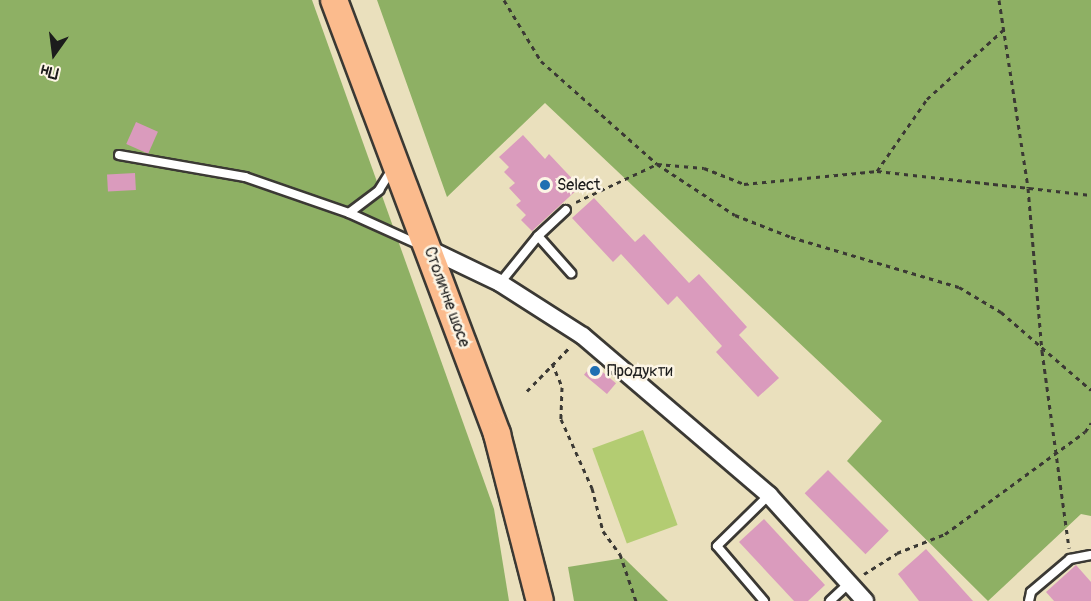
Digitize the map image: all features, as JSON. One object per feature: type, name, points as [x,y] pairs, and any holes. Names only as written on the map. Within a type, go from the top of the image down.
[{"type":"main road","name":"Столичне шосе","points":[[334,0],[497,434],[540,601]]},
{"type":"street","points":[[429,249],[500,283],[583,336],[769,495],[865,601]]},
{"type":"lane","points":[[119,155],[245,177],[349,213],[429,249]]},
{"type":"lane","points":[[349,213],[380,190],[396,161]]},
{"type":"lane","points":[[500,283],[538,236],[566,210]]},
{"type":"lane","points":[[538,236],[571,273]]},
{"type":"lane","points":[[764,601],[717,546],[769,495]]},
{"type":"lane","points":[[1029,601],[1031,592],[1070,558],[1091,555]]},
{"type":"lane","points":[[830,601],[849,583]]},
{"type":"path","points":[[504,0],[541,61],[657,164],[735,215],[791,237],[959,288],[1001,312],[1042,351],[1091,390]]},
{"type":"path","points":[[999,0],[1028,188],[1042,351],[1070,558]]},
{"type":"path","points":[[877,171],[927,99],[1003,30]]},
{"type":"path","points":[[566,210],[583,196],[657,164],[704,168],[744,184],[877,171],[1091,195]]},
{"type":"path","points":[[526,391],[552,363],[583,336]]},
{"type":"path","points":[[552,363],[562,387],[561,419],[592,488],[603,531],[623,562],[636,601]]},
{"type":"path","points":[[849,583],[897,553],[945,534],[1056,453],[1091,423]]},
{"type":"green space","points":[[0,0],[312,0],[494,509],[509,601],[0,601]]},
{"type":"green space","points":[[377,0],[1091,0],[1091,516],[1081,514],[988,601],[847,461],[882,421],[545,103],[447,197]]},
{"type":"green space","points":[[643,430],[678,525],[627,543],[592,448]]},
{"type":"green space","points":[[624,558],[668,601],[574,601],[568,567]]},
{"type":"building","points":[[136,122],[158,132],[148,154],[126,144]]},
{"type":"building","name":"Select","points":[[523,135],[545,159],[549,154],[580,187],[532,231],[521,220],[526,215],[516,205],[521,201],[509,188],[515,183],[504,172],[509,167],[499,157]]},
{"type":"building","points":[[135,173],[136,190],[108,191],[107,174]]},
{"type":"building","points":[[594,198],[635,242],[644,234],[689,283],[699,274],[747,327],[739,335],[779,378],[758,397],[716,352],[722,346],[677,296],[668,305],[621,254],[613,262],[572,218]]},
{"type":"building","points":[[593,364],[616,383],[607,394],[584,375]]},
{"type":"building","points":[[828,470],[889,531],[865,554],[805,493]]},
{"type":"building","points":[[764,519],[825,585],[808,601],[794,601],[739,542]]},
{"type":"building","points":[[926,549],[973,601],[919,601],[898,574]]},
{"type":"building","points":[[1076,565],[1091,582],[1091,601],[1054,601],[1046,592]]},
{"type":"place","name":"Select","points":[[545,185]]},
{"type":"place","name":"Продукти","points":[[595,371]]}]
